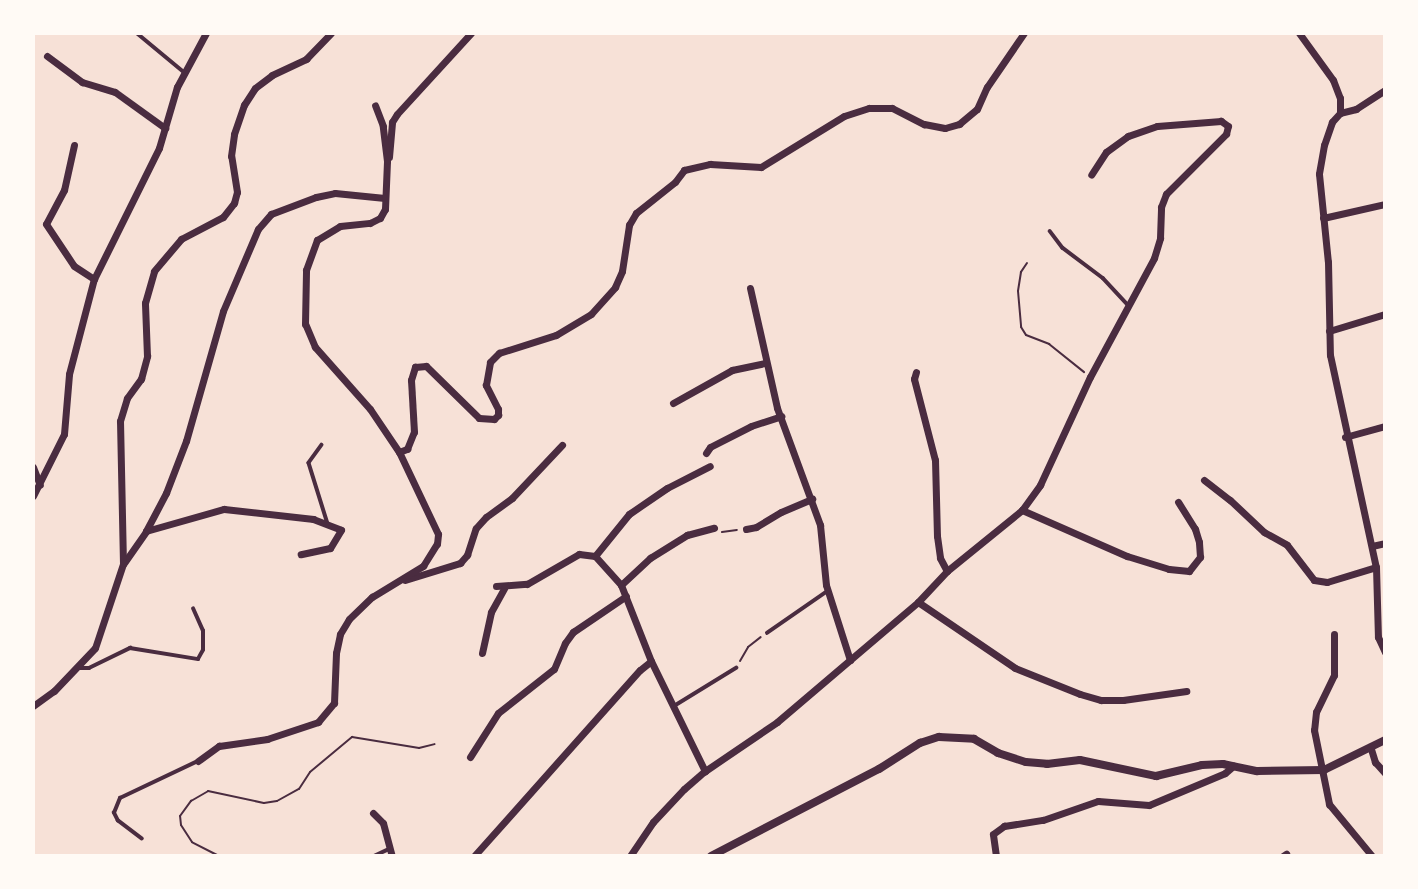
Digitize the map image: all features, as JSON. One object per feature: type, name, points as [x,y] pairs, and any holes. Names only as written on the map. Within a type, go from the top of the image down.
[{"type":"street","points":[[33,496],[64,434],[69,374],[94,279],[159,148],[177,88],[206,33]]},
{"type":"street","points":[[33,706],[78,667],[103,632],[123,564],[120,421],[127,398],[141,379],[147,356],[148,286],[166,253],[181,239],[223,217],[234,203],[237,191],[231,156],[234,134],[244,105],[255,88],[272,75],[306,59],[331,33]]},
{"type":"street","points":[[198,761],[219,746],[267,739],[318,722],[334,703],[334,667],[340,634],[361,606],[422,566],[434,552],[438,534],[400,452],[370,410],[315,347],[304,324],[303,307],[306,270],[317,240],[340,226],[370,223],[380,218],[385,198],[387,161],[397,114],[471,33]]},
{"type":"street","points":[[400,452],[407,449],[414,432],[411,380],[415,367],[426,366],[479,418],[494,419],[498,415],[498,409],[486,385],[490,362],[499,353],[556,335],[591,314],[615,287],[622,271],[629,225],[636,212],[675,182],[684,170],[710,164],[761,167],[844,116],[869,108],[892,108],[945,128],[958,124],[977,109],[987,87],[1024,33]]},
{"type":"street","points":[[1299,33],[1333,80],[1340,97],[1340,113]]},
{"type":"street","points":[[47,56],[82,82],[115,92],[165,128]]},
{"type":"street","points":[[1385,90],[1356,110],[1340,113],[1332,122],[1324,145],[1319,174],[1328,262],[1330,355],[1345,437],[1372,546],[1376,568],[1378,637],[1385,652]]},
{"type":"street","points":[[375,105],[383,126],[387,161]]},
{"type":"street","points":[[630,856],[653,822],[705,771],[777,722],[918,602],[947,571],[1022,510],[1040,485],[1090,377],[1154,258],[1160,238],[1161,207],[1166,194],[1226,134],[1228,125],[1221,121],[1157,126],[1128,136],[1106,152],[1091,175]]},
{"type":"street","points":[[74,145],[64,190],[46,224],[74,266],[94,279]]},
{"type":"street","points":[[123,564],[146,531],[171,480],[223,311],[258,229],[271,214],[294,202],[335,193],[385,198]]},
{"type":"street","points":[[1323,218],[1385,204]]},
{"type":"street","points":[[750,288],[765,363],[780,416],[820,525],[827,590],[850,660]]},
{"type":"street","points":[[1329,331],[1385,314]]},
{"type":"street","points":[[673,403],[732,370],[765,363]]},
{"type":"street","points":[[916,372],[914,379],[936,460],[937,536],[940,558],[947,571]]},
{"type":"street","points":[[706,453],[710,447],[751,426],[780,416]]},
{"type":"street","points":[[1345,437],[1385,426]]},
{"type":"street","points":[[398,583],[460,563],[467,555],[476,528],[512,498],[562,445]]},
{"type":"street","points":[[595,556],[629,514],[667,488],[710,466]]},
{"type":"street","points":[[33,467],[40,485]]},
{"type":"street","points":[[1204,481],[1230,500],[1264,532],[1281,539],[1314,580],[1327,582],[1376,568]]},
{"type":"street","points":[[746,529],[756,527],[812,499]]},
{"type":"street","points":[[1022,510],[1127,556],[1168,569],[1189,571],[1200,557],[1199,542],[1195,529],[1178,502]]},
{"type":"street","points":[[146,531],[224,509],[272,513],[328,524],[341,530],[334,545],[301,554]]},
{"type":"street","points":[[621,585],[650,558],[687,535],[714,528]]},
{"type":"street","points":[[1372,546],[1385,543]]},
{"type":"street","points":[[496,586],[527,584],[579,554],[595,556],[621,585],[651,661],[705,771]]},
{"type":"street","points":[[482,653],[491,612],[505,587]]},
{"type":"street","points":[[470,757],[498,713],[554,669],[573,632],[626,597]]},
{"type":"street","points":[[918,602],[1015,667],[1080,694],[1101,700],[1123,701],[1185,691]]},
{"type":"street","points":[[1334,635],[1334,675],[1316,712],[1314,730],[1329,804],[1372,856]]},
{"type":"street","points":[[474,856],[651,661]]},
{"type":"street","points":[[711,856],[879,769],[920,743],[939,737],[974,739],[999,753],[1026,762],[1047,764],[1080,760],[1156,776],[1202,765],[1280,772],[1324,770],[1385,740]]},
{"type":"street","points":[[1371,748],[1375,762],[1385,773]]},
{"type":"street","points":[[996,856],[993,834],[1004,826],[1043,820],[1098,801],[1149,805],[1225,773],[1233,766]]},
{"type":"street","points":[[373,813],[383,823],[391,852]]},
{"type":"lane","points":[[136,33],[185,73]]},
{"type":"lane","points":[[1050,230],[1063,248],[1103,278],[1128,305]]},
{"type":"lane","points":[[323,445],[309,463],[328,524]]},
{"type":"lane","points":[[767,633],[827,590]]},
{"type":"lane","points":[[78,667],[89,668],[130,648],[198,659],[204,645],[203,631],[193,609]]},
{"type":"lane","points":[[674,706],[736,668]]},
{"type":"lane","points":[[142,839],[118,821],[114,813],[120,798],[139,787],[174,775],[198,761]]},
{"type":"lane","points":[[374,856],[391,852]]},
{"type":"path","points":[[1027,263],[1021,272],[1018,291],[1021,327],[1026,335],[1049,344],[1090,377]]},
{"type":"path","points":[[714,528],[723,532],[746,529]]},
{"type":"path","points":[[736,668],[748,647],[767,633]]},
{"type":"path","points":[[219,856],[192,842],[181,825],[180,816],[191,801],[208,791],[264,803],[277,801],[299,789],[310,772],[352,737],[419,748],[435,744]]}]
